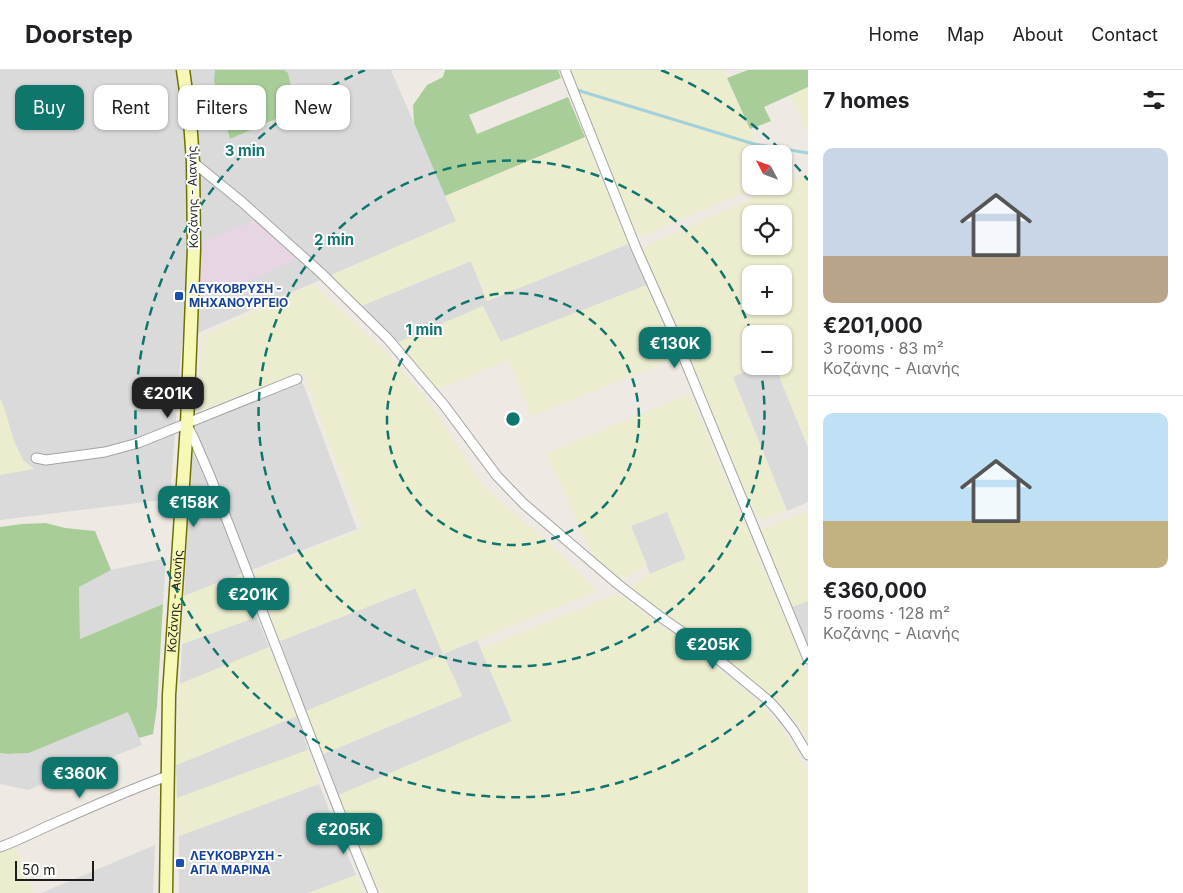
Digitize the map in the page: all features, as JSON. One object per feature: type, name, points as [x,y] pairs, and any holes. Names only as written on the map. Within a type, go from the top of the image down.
[{"type":"main road","name":"Κοζάνης - Αιανής","points":[[166,893],[170,667],[187,424],[194,248],[193,162],[190,120],[183,70]]},
{"type":"street","points":[[565,70],[636,248],[672,329],[808,659]]},
{"type":"street","points":[[193,162],[242,202],[321,273],[382,333],[444,405],[482,457],[510,490],[619,585],[701,645],[769,701],[780,712],[808,755]]},
{"type":"street","points":[[36,458],[46,460],[105,452],[138,444],[297,378]]},
{"type":"street","points":[[187,424],[210,476],[338,808],[373,893]]},
{"type":"street","points":[[0,847],[101,802],[168,776]]},
{"type":"shaded area","points":[[0,70],[391,70],[456,221],[182,340],[170,499],[0,520]]},
{"type":"shaded area","points":[[256,220],[298,259],[198,302],[202,242]]},
{"type":"shaded area","points":[[628,244],[647,285],[500,342],[396,343],[361,306],[471,261],[487,301]]},
{"type":"shaded area","points":[[742,373],[742,375],[779,375],[808,447],[808,502],[787,511],[732,377]]},
{"type":"shaded area","points":[[302,381],[357,529],[184,596],[194,424]]},
{"type":"shaded area","points":[[667,511],[686,559],[650,574],[631,526]]},
{"type":"shaded area","points":[[166,558],[163,604],[80,639],[79,586],[111,570]]},
{"type":"shaded area","points":[[416,588],[443,654],[306,711],[280,641]]},
{"type":"shaded area","points":[[808,601],[808,649],[791,607]]},
{"type":"shaded area","points":[[257,617],[269,647],[180,684],[182,644]]},
{"type":"shaded area","points":[[477,640],[512,721],[339,795],[323,754],[462,696],[443,654]]},
{"type":"shaded area","points":[[128,712],[142,745],[28,790],[0,784],[0,753],[29,753]]},
{"type":"shaded area","points":[[297,716],[308,750],[177,798],[176,765]]},
{"type":"shaded area","points":[[319,784],[356,875],[309,893],[179,893],[179,836]]},
{"type":"shaded area","points":[[155,845],[153,893],[41,893]]},
{"type":"green space","points":[[215,70],[284,70],[288,73],[291,85],[276,85],[276,119],[266,123],[266,85],[215,85]]},
{"type":"green space","points":[[445,70],[558,70],[561,78],[469,115],[477,134],[568,97],[585,137],[445,196],[414,123],[413,105],[427,85],[443,77]]},
{"type":"green space","points":[[568,70],[723,70],[756,145],[742,145],[742,193],[642,236],[636,233]]},
{"type":"green space","points":[[748,70],[808,70],[808,87],[764,107],[771,121],[750,129],[727,78]]},
{"type":"green space","points":[[808,87],[808,135],[791,95]]},
{"type":"green space","points":[[228,130],[250,130],[230,139]]},
{"type":"green space","points":[[585,137],[628,244],[487,301],[471,261],[361,306],[329,276],[456,221],[445,196]]},
{"type":"green space","points":[[808,175],[808,447],[779,375],[792,375],[792,325],[742,325],[742,373],[733,377],[787,511],[761,519],[756,516],[643,250],[648,245],[760,195],[792,195],[792,181]]},
{"type":"green space","points":[[313,284],[389,355],[430,403],[481,483],[507,508],[543,537],[597,591],[443,654],[415,588],[280,641],[255,572],[362,529],[303,372],[206,409],[198,404],[204,335]]},
{"type":"green space","points":[[647,285],[676,358],[532,416],[509,360],[437,390],[396,343],[483,306],[501,342]]},
{"type":"green space","points":[[690,394],[808,673],[808,741],[796,720],[779,703],[713,648],[636,591],[633,585],[650,574],[686,559],[667,512],[631,526],[647,565],[625,578],[616,575],[596,559],[547,453]]},
{"type":"green space","points":[[0,398],[14,441],[23,460],[34,469],[0,475]]},
{"type":"green space","points":[[808,511],[808,601],[791,607],[759,531]]},
{"type":"green space","points":[[46,523],[65,528],[95,531],[111,570],[79,587],[80,639],[163,604],[157,707],[153,734],[139,738],[128,712],[29,753],[0,753],[0,527]]},
{"type":"green space","points":[[241,574],[257,617],[182,644],[184,596]]},
{"type":"green space","points":[[617,594],[750,694],[770,714],[789,739],[808,773],[808,893],[380,893],[339,795],[512,721],[481,649]]},
{"type":"green space","points":[[269,647],[297,716],[176,765],[180,684]]},
{"type":"green space","points":[[443,654],[462,696],[323,754],[306,711]]},
{"type":"green space","points":[[308,750],[319,784],[179,836],[177,798]]},
{"type":"green space","points":[[15,846],[34,893],[0,893],[0,852]]},
{"type":"green space","points":[[356,875],[364,893],[309,893]]},
{"type":"waterway","points":[[577,90],[754,144],[808,153]]},
{"type":"place","name":"ΛΕΥΚΟΒΡΥΣΗ - ΜΗΧΑΝΟΥΡΓΕΙΟ","points":[[179,296]]},
{"type":"place","name":"ΛΕΥΚΟΒΡΥΣΗ - ΑΓΙΑ ΜΑΡΙΝΑ","points":[[180,863]]}]
